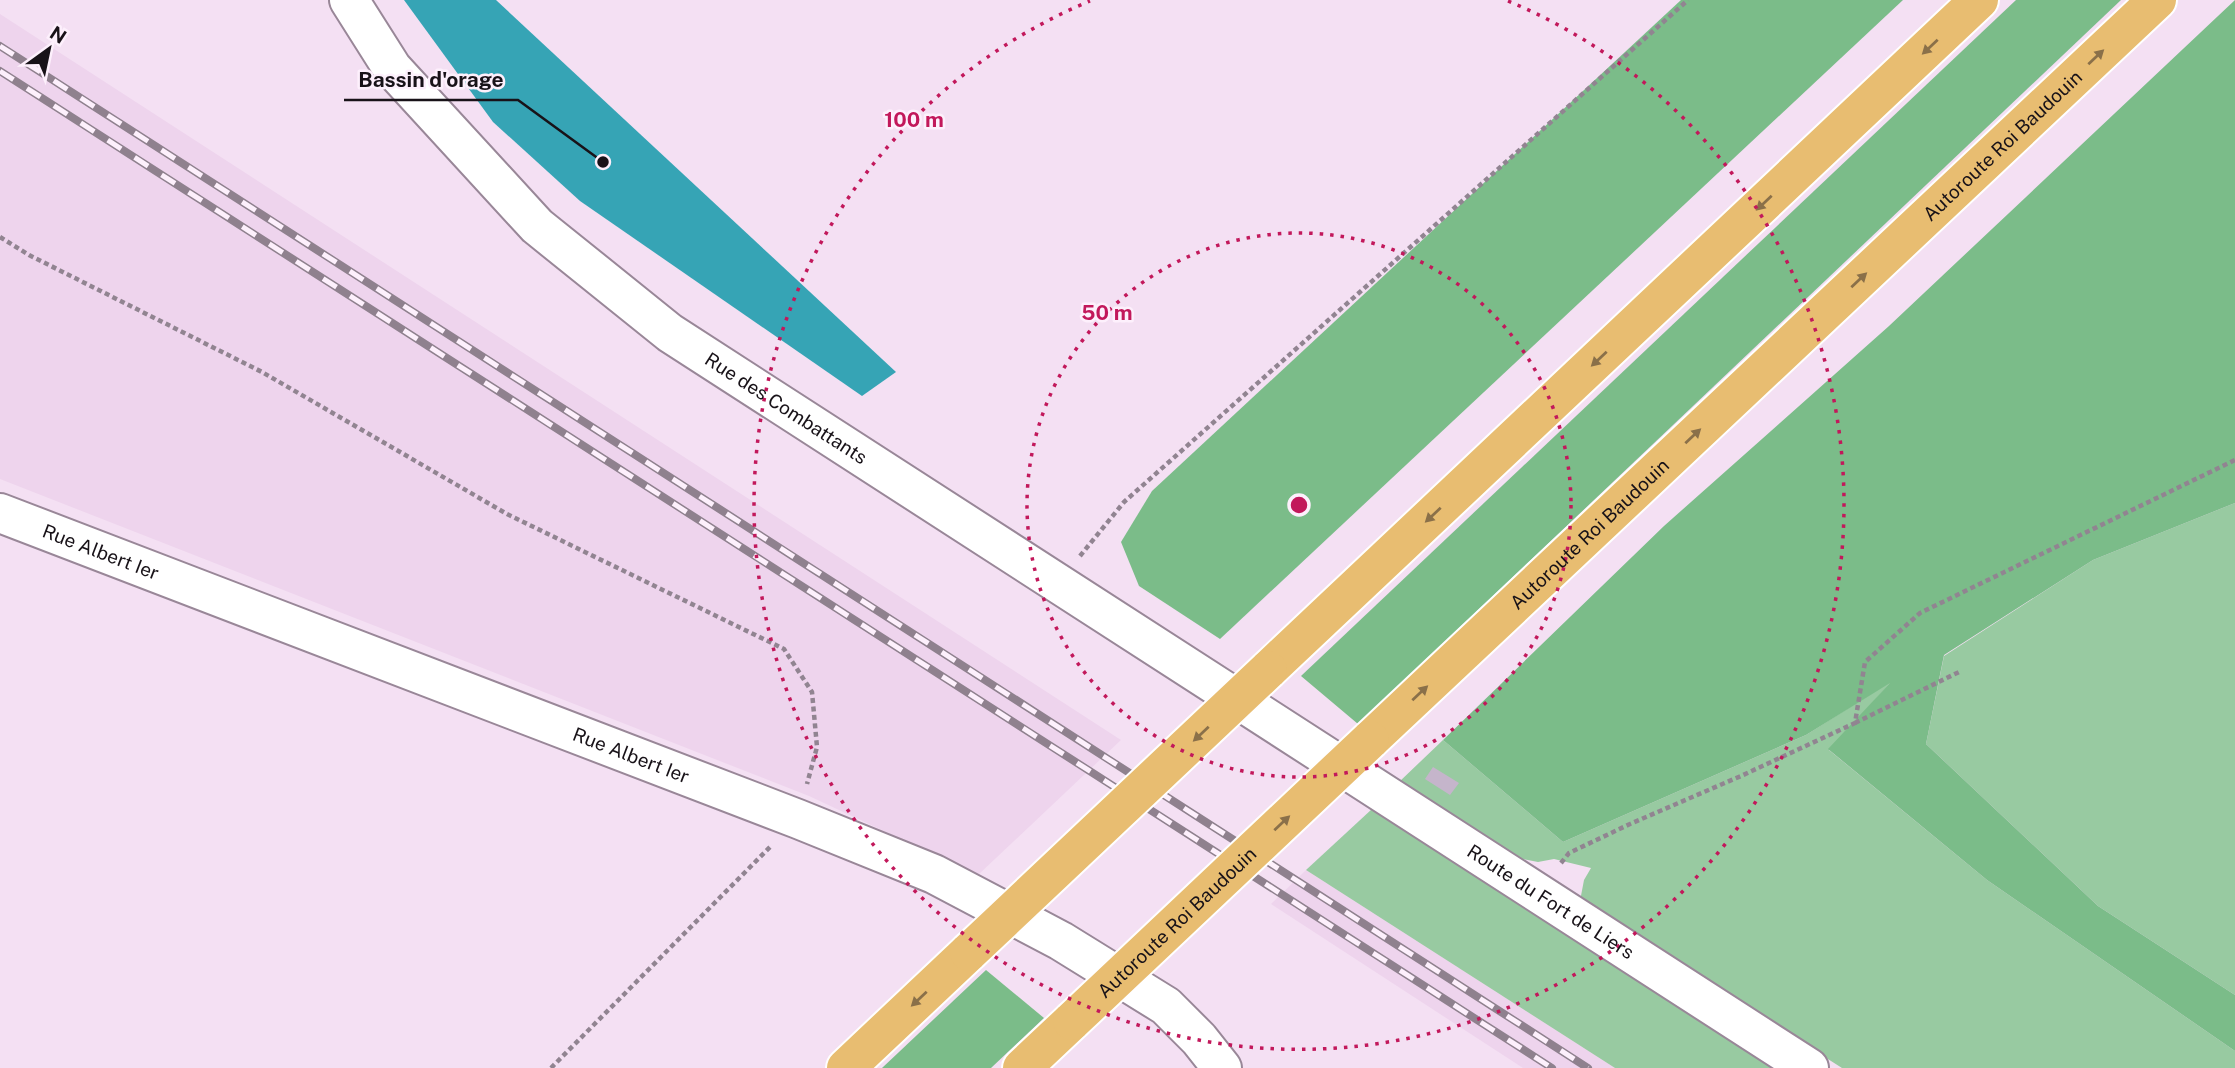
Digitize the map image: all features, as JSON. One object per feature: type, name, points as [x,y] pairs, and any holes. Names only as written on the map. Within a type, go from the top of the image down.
[{"type":"highway","points":[[846,1068],[1979,0]]},
{"type":"highway","name":"Autoroute Roi Baudouin","points":[[1022,1068],[2157,0]]},
{"type":"street","name":"Rue des Combattants","points":[[349,0],[392,68],[537,226],[670,334],[1292,736]]},
{"type":"street","name":"Rue Albert Ier","points":[[0,513],[798,819],[934,874],[1061,941],[1166,1006],[1199,1039],[1222,1068]]},
{"type":"street","name":"Route du Fort de Liers","points":[[1292,736],[1809,1068]]},
{"type":"path","points":[[1060,586],[1090,543],[1124,502],[1688,0]]},
{"type":"path","points":[[0,237],[30,256],[262,372],[507,514],[784,649],[812,692],[817,747],[798,819],[551,1068]]},
{"type":"path","points":[[1855,723],[1865,662],[1920,613],[2235,460]]},
{"type":"path","points":[[1536,893],[1569,853],[1741,776],[1959,672]]},
{"type":"shaded area","points":[[0,14],[1121,740],[978,875],[809,796],[0,479]]},
{"type":"shaded area","points":[[1306,870],[1615,1068],[1523,1068],[1271,904]]},
{"type":"green space","points":[[1681,0],[1903,0],[1220,639],[1139,586],[1121,542],[1152,491]]},
{"type":"green space","points":[[2016,0],[2121,0],[1358,724],[1301,676]]},
{"type":"green space","points":[[2235,0],[2235,503],[2093,560],[1944,655],[1926,744],[2098,906],[2235,995],[2235,1051],[1987,880],[1828,749],[1890,683],[1806,735],[1563,842],[1443,740],[1664,526],[1889,326]]},
{"type":"green space","points":[[2235,503],[2235,995],[2098,906],[1926,744],[1944,656],[2093,560]]},
{"type":"green space","points":[[1893,680],[1829,750],[1987,880],[2235,1051],[2235,1068],[1842,1068],[1580,901],[1584,880],[1591,868],[1554,859],[1538,862],[1517,858],[1398,783],[1443,740],[1563,842],[1806,735]]},
{"type":"green space","points":[[1372,809],[1775,1068],[1615,1068],[1306,870]]},
{"type":"green space","points":[[986,970],[1044,1018],[991,1068],[882,1068]]},
{"type":"water","points":[[404,0],[496,0],[896,372],[862,396],[580,201],[493,122]]},
{"type":"building","points":[[1433,767],[1459,783],[1450,795],[1425,779]]},
{"type":"railway","points":[[0,46],[1588,1068]]},
{"type":"railway","points":[[0,71],[1552,1068]]},
{"type":"place","name":"Bassin d'orage","points":[[603,162]]}]
